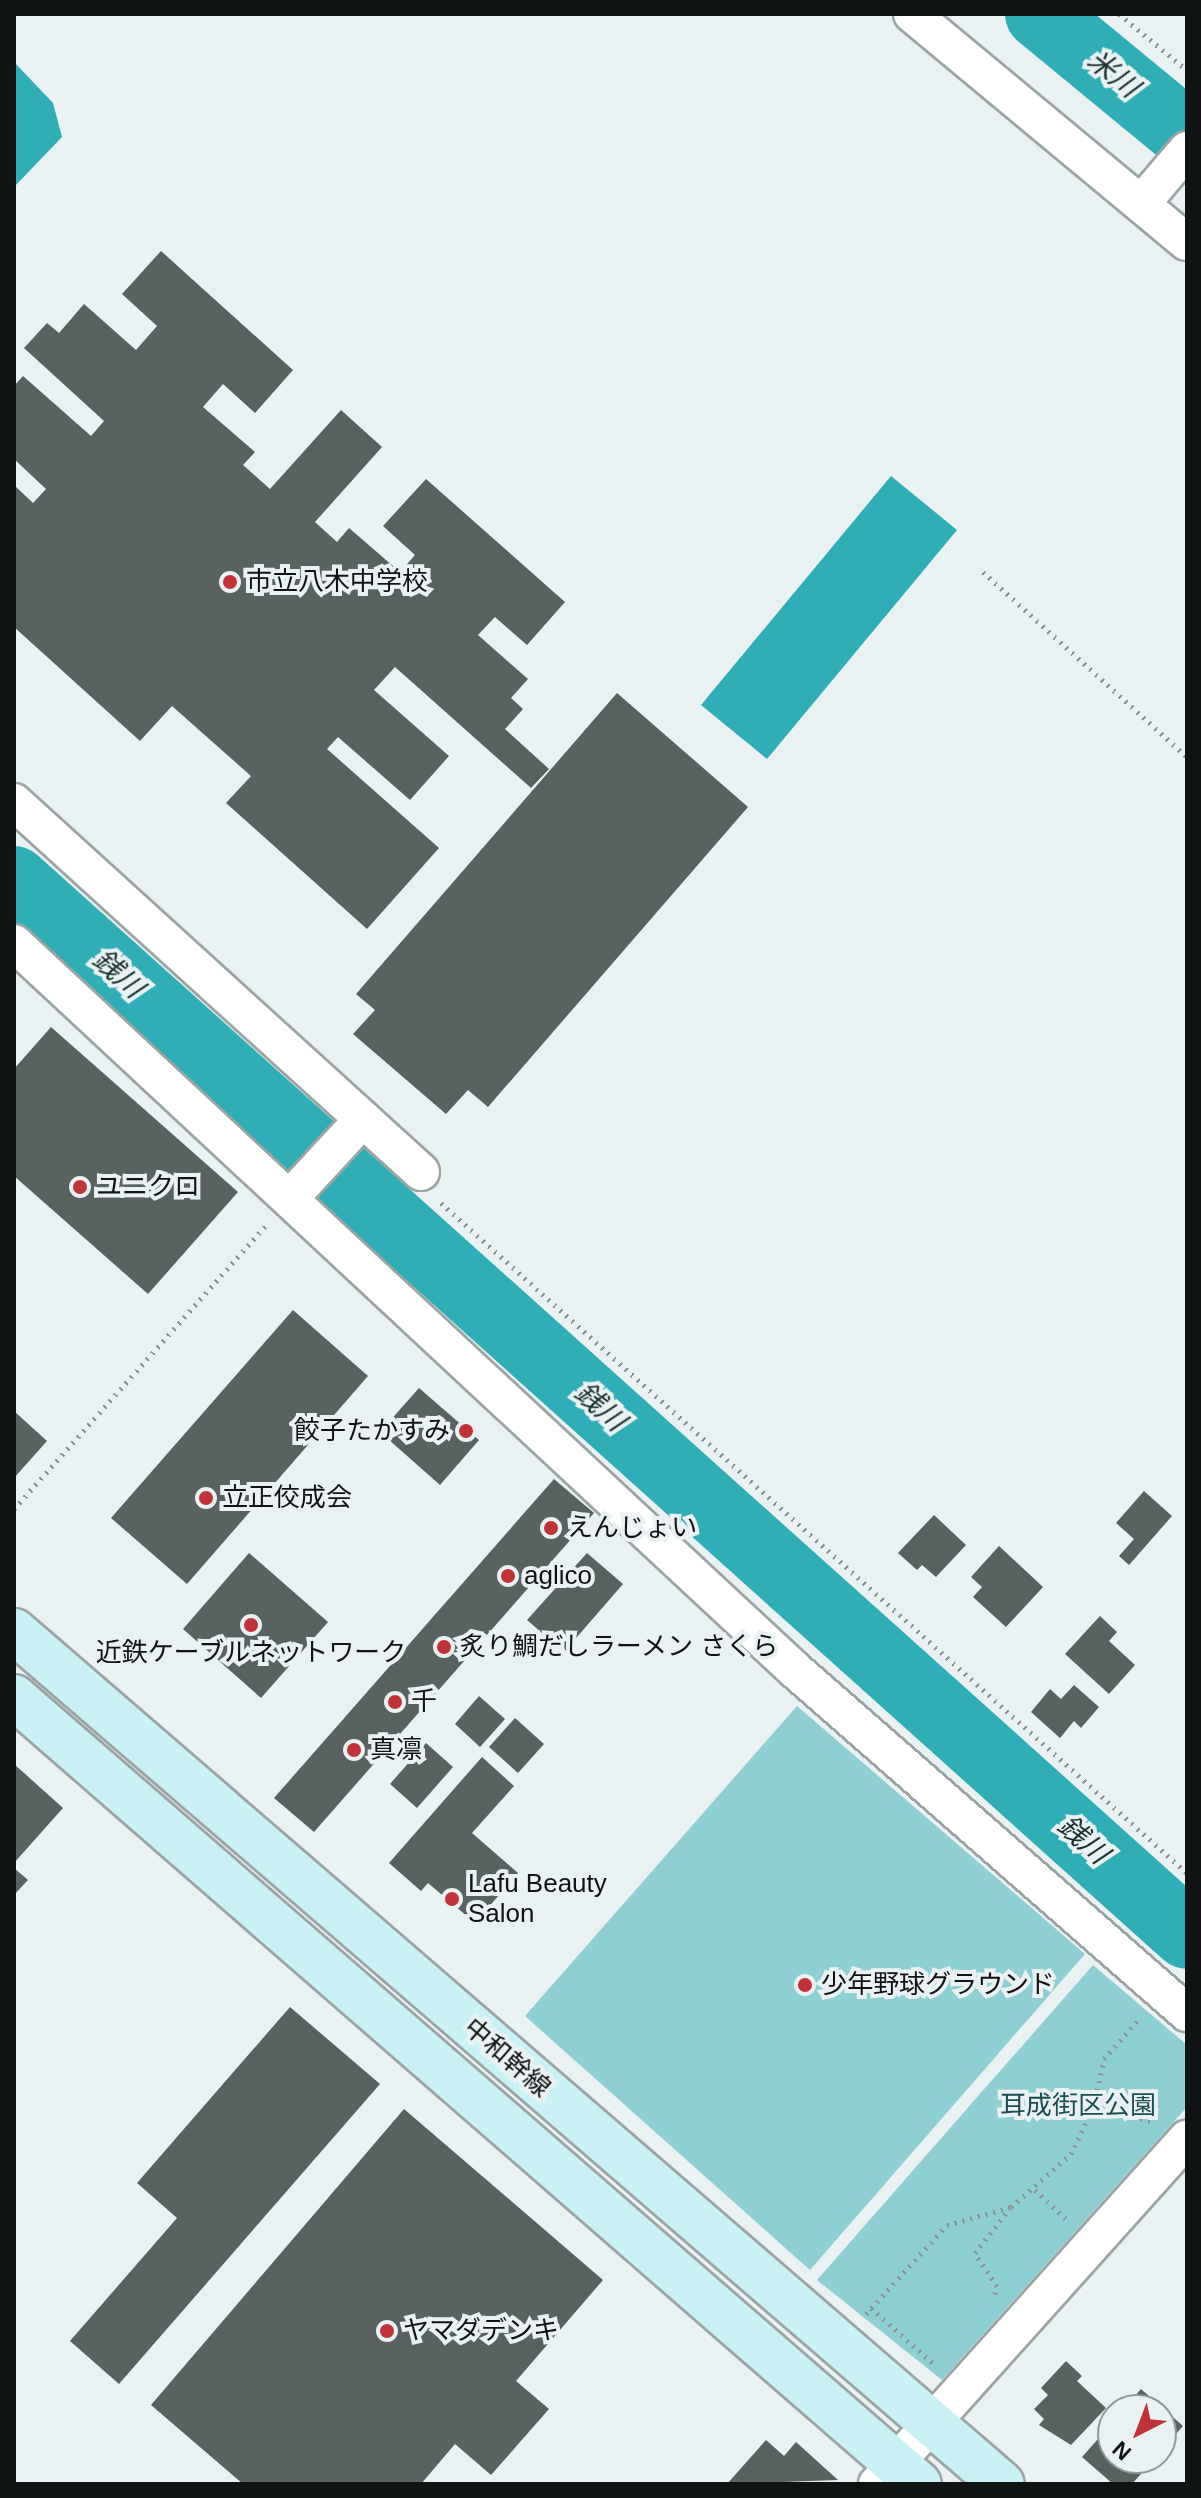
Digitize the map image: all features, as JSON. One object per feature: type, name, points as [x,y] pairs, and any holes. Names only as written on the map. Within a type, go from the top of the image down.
[{"type":"main road","name":"中和幹線","points":[[14,1631],[1002,2484]]},
{"type":"main road","name":"中和幹線","points":[[14,1697],[897,2477]]},
{"type":"street","points":[[912,14],[1146,197],[1187,242]]},
{"type":"street","points":[[1146,197],[1187,150]]},
{"type":"street","points":[[14,802],[356,1126],[421,1172]]},
{"type":"street","points":[[14,943],[297,1190],[795,1670],[1175,2003]]},
{"type":"street","points":[[297,1190],[356,1126]]},
{"type":"street","points":[[897,2477],[932,2424],[1186,2140]]},
{"type":"path","points":[[1119,14],[1187,70]]},
{"type":"path","points":[[983,572],[1187,757]]},
{"type":"path","points":[[421,1172],[438,1201],[1187,1873]]},
{"type":"path","points":[[14,1509],[297,1190]]},
{"type":"path","points":[[992,2307],[997,2286],[975,2253],[1011,2207],[1071,2154],[1094,2106],[1104,2059],[1175,2003]]},
{"type":"path","points":[[1094,2106],[1147,2117],[1186,2140]]},
{"type":"path","points":[[858,2324],[947,2225],[1011,2207]]},
{"type":"path","points":[[871,2308],[941,2370],[951,2360]]},
{"type":"green space","name":"少年野球グラウンド","points":[[797,1706],[1085,1954],[810,2270],[525,2016]]},
{"type":"green space","name":"耳成街区公園","points":[[1093,1965],[1187,2045],[1187,2107],[942,2380],[817,2280]]},
{"type":"shaded area","points":[[14,62],[53,103],[62,137],[14,187]]},
{"type":"shaded area","points":[[891,476],[957,530],[767,759],[701,705]]},
{"type":"building","points":[[161,251],[293,370],[255,413],[223,384],[203,407],[255,452],[243,465],[270,489],[341,410],[382,447],[315,522],[337,542],[349,528],[400,572],[415,555],[383,526],[426,479],[565,602],[527,645],[495,617],[478,635],[528,679],[511,698],[523,709],[505,729],[549,769],[531,788],[395,667],[374,690],[449,756],[410,800],[338,737],[327,749],[439,848],[367,929],[226,803],[251,776],[172,706],[140,741],[14,627],[14,485],[33,503],[46,489],[14,459],[14,386],[23,376],[91,436],[104,421],[24,348],[47,323],[59,333],[84,304],[136,350],[157,326],[122,294]]},
{"type":"building","points":[[617,693],[748,807],[488,1107],[468,1090],[446,1114],[353,1034],[375,1010],[356,994]]},
{"type":"building","points":[[51,1027],[238,1192],[148,1294],[14,1176],[14,1069]]},
{"type":"building","points":[[293,1310],[368,1376],[187,1584],[111,1518]]},
{"type":"building","points":[[419,1388],[479,1440],[440,1485],[380,1432]]},
{"type":"building","points":[[14,1411],[47,1441],[14,1478]]},
{"type":"building","points":[[554,1479],[594,1513],[314,1832],[274,1798]]},
{"type":"building","points":[[1144,1491],[1172,1516],[1129,1565],[1119,1556],[1134,1539],[1116,1523]]},
{"type":"building","points":[[934,1515],[966,1545],[936,1577],[922,1565],[917,1570],[898,1553]]},
{"type":"building","points":[[999,1546],[1043,1587],[1006,1627],[973,1597],[982,1587],[971,1577]]},
{"type":"building","points":[[249,1553],[328,1622],[261,1698],[183,1629]]},
{"type":"building","points":[[587,1553],[623,1584],[564,1652],[527,1620]]},
{"type":"building","points":[[1100,1616],[1117,1632],[1109,1641],[1135,1665],[1109,1694],[1065,1654]]},
{"type":"building","points":[[1074,1685],[1099,1707],[1081,1728],[1074,1721],[1060,1738],[1031,1712],[1050,1689],[1061,1699]]},
{"type":"building","points":[[479,1696],[505,1719],[480,1747],[455,1724]]},
{"type":"building","points":[[515,1718],[544,1744],[518,1773],[489,1747]]},
{"type":"building","points":[[426,1743],[453,1767],[417,1808],[390,1784]]},
{"type":"building","points":[[482,1757],[514,1786],[472,1833],[518,1873],[475,1923],[428,1883],[421,1891],[389,1863]]},
{"type":"building","points":[[14,1764],[63,1808],[14,1863]]},
{"type":"building","points":[[14,1868],[28,1880],[14,1895]]},
{"type":"building","points":[[290,2007],[380,2084],[119,2384],[70,2341],[177,2218],[137,2183]]},
{"type":"building","name":"ヤマダデンキ","points":[[404,2109],[603,2280],[516,2381],[549,2409],[491,2475],[455,2444],[421,2484],[243,2484],[151,2405]]},
{"type":"building","points":[[1066,2361],[1082,2376],[1077,2381],[1097,2400],[1097,2418],[1071,2445],[1039,2425],[1044,2419],[1034,2409],[1048,2395],[1041,2388]]},
{"type":"building","points":[[766,2440],[784,2456],[796,2442],[838,2480],[727,2484]]},
{"type":"building","points":[[1097,2440],[1097,2470],[1082,2457]]},
{"type":"building","points":[[1102,2474],[1141,2474],[1132,2484],[1113,2484]]},
{"type":"waterway","name":"米川","points":[[1040,14],[1187,135]]},
{"type":"waterway","name":"銭川","points":[[14,881],[1187,1934]]},
{"type":"place","name":"市立八木中学校","points":[[230,582]]},
{"type":"place","name":"ユニクロ","points":[[80,1187]]},
{"type":"place","name":"餃子たかすみ","points":[[466,1431]]},
{"type":"place","name":"立正佼成会","points":[[206,1498]]},
{"type":"place","name":"えんじょい","points":[[551,1528]]},
{"type":"place","name":"aglico","points":[[508,1576]]},
{"type":"place","name":"近鉄ケーブルネットワーク","points":[[251,1625]]},
{"type":"place","name":"炙り鯛だしラーメン さくら","points":[[444,1647]]},
{"type":"place","name":"千","points":[[395,1702]]},
{"type":"place","name":"真凛","points":[[354,1750]]},
{"type":"place","name":"Lafu Beauty Salon","points":[[452,1899]]},
{"type":"place","name":"少年野球グラウンド","points":[[805,1985]]},
{"type":"place","name":"ヤマダデンキ","points":[[387,2331]]}]
